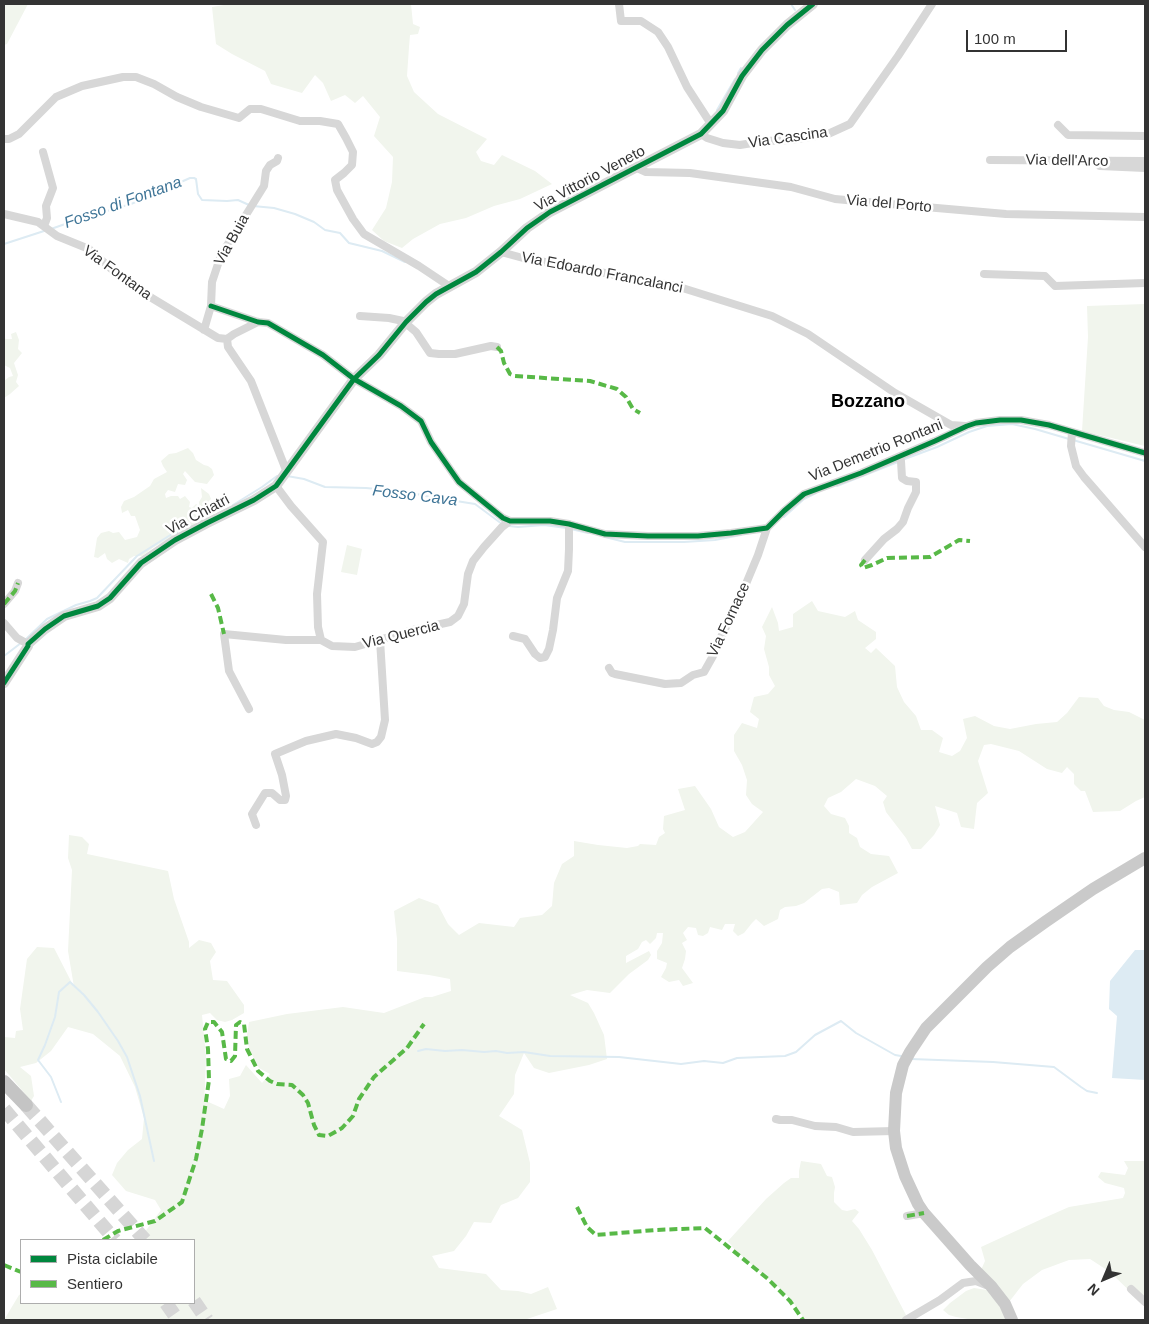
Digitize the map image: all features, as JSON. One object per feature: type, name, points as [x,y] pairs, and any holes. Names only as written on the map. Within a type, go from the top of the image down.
[{"type":"highway","points":[[4,1082],[26,1105]]},
{"type":"main road","points":[[1012,1320],[1005,1304],[991,1286],[970,1266],[918,1204],[905,1176],[896,1148],[894,1131],[896,1093],[904,1065],[926,1028],[988,966],[1064,909],[1145,858]]},
{"type":"street","points":[[619,4],[621,21],[641,20],[658,32],[668,47],[687,87],[711,124]]},
{"type":"street","name":"Via Vittorio Veneto","points":[[282,477],[354,379],[379,355],[406,322],[426,302],[449,286],[476,272],[527,228],[550,212],[701,134],[723,111],[742,76],[762,50],[787,24],[813,4]]},
{"type":"street","name":"Via Cascina","points":[[701,134],[723,143],[740,145],[828,134],[850,124],[932,4]]},
{"type":"street","points":[[4,139],[19,134],[56,97],[82,86],[123,77],[136,77],[201,107],[239,118],[250,109],[261,109],[300,120],[338,124],[353,152],[352,165],[335,180],[337,190],[353,220],[364,234],[449,286]]},
{"type":"street","points":[[1058,125],[1068,135],[1145,136]]},
{"type":"street","points":[[43,152],[52,188],[46,206],[47,229]]},
{"type":"street","name":"Via Buia","points":[[204,330],[211,306],[212,282],[221,255],[264,186],[266,171],[278,158]]},
{"type":"street","name":"Via dell'Arco","points":[[990,160],[1145,161]]},
{"type":"street","points":[[1081,165],[1145,168]]},
{"type":"street","name":"Via del Porto","points":[[635,167],[646,172],[690,174],[791,187],[835,199],[1006,214],[1145,216]]},
{"type":"street","name":"Via Fontana","points":[[4,214],[38,222],[63,239],[89,249],[127,283],[218,338],[227,339]]},
{"type":"street","name":"Via Edoardo Francalanci","points":[[501,252],[523,258],[676,286],[772,316],[808,334],[895,393],[951,425],[967,426]]},
{"type":"street","points":[[984,274],[1045,276],[1055,286],[1145,283]]},
{"type":"street","points":[[211,306],[258,322],[268,322],[322,355],[354,379],[401,406],[421,421],[431,442],[459,482],[503,518],[507,524],[550,521],[605,534],[648,536],[698,536],[767,529]]},
{"type":"street","points":[[360,316],[390,318],[406,322],[416,332],[430,353],[455,354],[491,346],[497,347]]},
{"type":"street","points":[[258,322],[227,339],[228,347],[251,380],[291,506],[324,542],[317,594],[318,627],[321,640]]},
{"type":"street","name":"Via Demetrio Rontani","points":[[767,529],[804,494],[900,460],[935,441],[976,423],[1021,420],[1049,425],[1072,436],[1145,453]]},
{"type":"street","points":[[1072,436],[1071,446],[1076,466],[1145,547]]},
{"type":"street","points":[[865,560],[903,522],[916,492],[916,482],[902,478],[900,460]]},
{"type":"street","name":"Via Chiatri","points":[[4,683],[28,646],[27,644],[45,629],[64,616],[98,606],[110,598],[141,563],[175,540],[254,500],[282,477]]},
{"type":"street","name":"Via Quercia","points":[[249,709],[228,671],[224,634],[286,640],[321,640],[332,646],[355,647],[413,630],[450,622],[458,616],[464,604],[468,574],[473,562],[507,524]]},
{"type":"street","points":[[514,636],[525,639],[540,658],[545,657],[554,630],[557,598],[568,571],[569,527]]},
{"type":"street","name":"Via Fornace","points":[[609,668],[612,673],[665,684],[681,683],[693,675],[704,672],[714,656],[738,603],[767,529]]},
{"type":"street","points":[[4,604],[15,591],[18,583]]},
{"type":"street","points":[[4,623],[18,638],[27,644]]},
{"type":"street","points":[[256,825],[252,814],[265,793],[272,793],[280,800],[285,800],[282,775],[276,754],[306,741],[336,734],[372,744],[381,737],[384,720],[380,640]]},
{"type":"street","points":[[776,1119],[792,1120],[853,1132],[894,1131]]},
{"type":"street","points":[[907,1216],[924,1212]]},
{"type":"street","points":[[906,1320],[940,1300],[962,1283],[976,1282],[991,1286]]},
{"type":"street","points":[[1131,1289],[1145,1302]]},
{"type":"shaded area","points":[[4,4],[28,4],[7,44],[4,45]]},
{"type":"shaded area","points":[[230,4],[411,4],[413,24],[420,27],[418,34],[410,35],[407,76],[414,92],[438,114],[487,139],[476,152],[481,161],[494,165],[502,155],[535,171],[552,184],[520,199],[494,206],[466,218],[440,224],[413,239],[402,248],[384,241],[372,230],[386,208],[392,182],[393,157],[374,136],[380,117],[363,96],[355,103],[345,95],[331,101],[323,83],[315,75],[302,93],[271,84],[265,71],[216,44],[212,7]]},
{"type":"shaded area","points":[[1145,304],[1145,446],[1082,431],[1088,337],[1087,306]]},
{"type":"shaded area","points":[[16,332],[19,340],[18,349],[22,353],[14,363],[18,375],[16,382],[19,386],[4,398],[4,381],[13,376],[10,368],[4,365],[4,338],[12,339],[11,334]]},
{"type":"shaded area","points":[[188,448],[196,460],[212,469],[214,475],[207,484],[195,482],[185,471],[183,474],[187,480],[185,485],[178,484],[175,492],[168,490],[165,494],[166,498],[178,496],[180,499],[185,496],[190,502],[189,507],[192,508],[196,504],[199,506],[202,497],[201,488],[209,494],[211,499],[207,503],[212,517],[184,530],[142,556],[134,556],[129,559],[128,563],[119,559],[112,563],[107,559],[105,553],[98,558],[94,557],[97,538],[101,533],[109,531],[113,533],[119,532],[125,540],[137,537],[140,530],[135,516],[131,516],[128,510],[122,513],[121,507],[124,501],[134,497],[150,486],[154,479],[167,472],[161,461],[169,454]]},
{"type":"shaded area","points":[[347,545],[362,549],[357,575],[341,572]]},
{"type":"shaded area","points":[[812,601],[818,611],[845,617],[855,611],[858,620],[876,632],[876,639],[865,648],[871,653],[876,648],[895,666],[897,687],[904,702],[916,716],[921,730],[932,730],[943,738],[939,752],[952,756],[960,751],[967,738],[963,719],[975,716],[994,726],[1010,729],[1057,722],[1067,713],[1079,697],[1098,698],[1104,706],[1114,710],[1129,712],[1145,720],[1145,797],[1120,811],[1093,812],[1085,791],[1081,791],[1074,784],[1074,774],[1067,767],[1062,773],[1047,769],[1019,751],[991,744],[984,745],[978,761],[988,793],[977,803],[974,829],[961,827],[957,813],[935,806],[940,825],[934,835],[921,849],[912,849],[886,812],[883,802],[887,796],[875,786],[856,779],[841,792],[828,798],[824,806],[831,814],[845,818],[849,826],[849,833],[857,838],[860,847],[871,854],[889,856],[898,873],[872,887],[862,895],[857,903],[840,905],[839,892],[829,888],[822,889],[804,903],[780,910],[778,919],[764,926],[756,919],[744,933],[738,936],[733,931],[735,924],[725,924],[722,930],[710,927],[708,933],[703,936],[698,935],[696,928],[688,927],[683,933],[687,940],[682,943],[686,951],[682,968],[693,983],[683,986],[679,980],[669,982],[661,977],[667,963],[657,959],[657,951],[662,943],[663,933],[657,933],[656,938],[650,944],[646,940],[642,942],[638,949],[626,956],[626,963],[649,951],[651,955],[648,960],[629,974],[610,993],[587,990],[570,995],[588,1003],[594,1013],[604,1035],[607,1059],[589,1065],[549,1073],[534,1068],[524,1053],[515,1075],[514,1094],[499,1116],[522,1130],[530,1163],[530,1182],[518,1198],[501,1205],[491,1223],[474,1222],[454,1251],[432,1256],[439,1268],[486,1274],[501,1290],[531,1294],[548,1287],[557,1309],[524,1320],[4,1320],[20,1294],[20,1304],[195,1304],[195,1239],[140,1239],[161,1210],[155,1200],[126,1191],[112,1175],[117,1163],[128,1150],[142,1139],[144,1118],[135,1087],[120,1056],[93,1034],[68,1027],[51,1051],[36,1063],[20,1067],[31,1076],[34,1096],[31,1101],[4,1069],[4,1037],[15,1038],[16,1031],[23,1030],[20,1009],[27,959],[37,947],[54,948],[74,987],[68,951],[72,870],[68,858],[69,835],[82,837],[89,844],[87,854],[168,871],[174,899],[189,942],[189,948],[199,940],[211,943],[216,952],[210,961],[213,980],[227,981],[244,1005],[244,1013],[225,1022],[217,1020],[210,1013],[202,1015],[206,1056],[204,1100],[224,1109],[230,1096],[229,1079],[240,1076],[246,1065],[262,1083],[270,1074],[259,1068],[249,1049],[247,1035],[249,1022],[287,1014],[343,1007],[384,1013],[425,997],[432,997],[451,991],[450,979],[397,971],[397,939],[394,911],[419,898],[438,905],[448,924],[459,935],[479,923],[514,927],[520,918],[542,915],[552,906],[554,883],[562,864],[574,856],[574,841],[627,848],[640,844],[656,845],[659,837],[665,833],[663,829],[664,816],[685,810],[678,789],[695,786],[711,809],[719,827],[733,837],[745,832],[763,812],[752,804],[746,795],[747,780],[742,765],[734,751],[734,735],[742,723],[757,728],[759,719],[750,712],[754,697],[768,694],[775,686],[769,675],[769,667],[764,649],[766,636],[762,627],[772,607],[779,631],[793,627],[793,614]]},
{"type":"shaded area","points":[[1135,950],[1145,950],[1145,1080],[1112,1078],[1117,1016],[1109,1009],[1110,981]]},
{"type":"shaded area","points":[[801,1161],[821,1164],[827,1176],[832,1177],[835,1187],[834,1202],[842,1210],[855,1209],[859,1212],[852,1221],[872,1250],[906,1315],[902,1320],[805,1320],[781,1289],[735,1250],[728,1241],[766,1199],[784,1183],[791,1178],[799,1178]]},
{"type":"shaded area","points":[[1124,1161],[1145,1161],[1145,1306],[1110,1272],[1090,1259],[1069,1260],[1042,1270],[1023,1284],[1009,1302],[981,1270],[985,1261],[981,1247],[1069,1207],[1123,1198],[1124,1188],[1105,1183],[1098,1177],[1101,1172],[1125,1175],[1128,1168]]},
{"type":"shaded area","points":[[974,1288],[987,1290],[1001,1308],[1007,1320],[974,1320],[949,1315],[943,1310],[966,1291]]},
{"type":"waterway","points":[[791,4],[795,10]]},
{"type":"waterway","name":"Fosso di Fontana","points":[[738,73],[741,68]]},
{"type":"waterway","name":"Fosso di Fontana","points":[[717,110],[735,79]]},
{"type":"waterway","name":"Fosso di Fontana","points":[[51,229],[131,204],[190,178],[196,179],[198,194],[202,200],[238,200],[249,205]]},
{"type":"waterway","name":"Fosso di Fontana","points":[[253,206],[274,208],[295,214],[314,222],[325,230],[340,233],[349,243],[382,251],[405,262]]},
{"type":"waterway","name":"Fosso di Fontana","points":[[4,244],[44,231]]},
{"type":"waterway","name":"Fosso Cava","points":[[902,460],[987,426],[1012,424],[1069,439]]},
{"type":"waterway","name":"Fosso Cava","points":[[1073,440],[1145,461]]},
{"type":"waterway","name":"Fosso Cava","points":[[837,486],[898,462]]},
{"type":"waterway","name":"Fosso Cava","points":[[233,505],[279,476]]},
{"type":"waterway","name":"Fosso Cava","points":[[287,476],[304,479],[325,487],[408,492],[475,504],[502,524]]},
{"type":"waterway","name":"Fosso Cava","points":[[784,517],[804,499],[816,493]]},
{"type":"waterway","name":"Fosso Cava","points":[[509,526],[544,525],[566,528]]},
{"type":"waterway","name":"Fosso Cava","points":[[25,640],[47,619],[76,605],[97,598],[137,556],[172,534],[191,526]]},
{"type":"waterway","name":"Fosso Cava","points":[[571,529],[588,533]]},
{"type":"waterway","name":"Fosso Cava","points":[[605,537],[625,542],[684,542],[715,540],[741,535]]},
{"type":"waterway","name":"Fosso Cava","points":[[4,656],[21,643]]},
{"type":"waterway","points":[[61,1102],[51,1077],[38,1060],[55,1017],[59,992],[70,982],[98,1012],[127,1057],[140,1096],[154,1161]]},
{"type":"waterway","points":[[418,1051],[426,1049],[507,1053],[524,1052],[550,1056],[619,1057],[681,1064],[704,1061],[723,1063],[737,1058],[785,1056],[796,1052],[815,1035],[841,1021],[856,1033],[895,1055],[901,1056]]},
{"type":"waterway","points":[[911,1059],[993,1062],[1054,1067],[1087,1091],[1097,1093]]},
{"type":"tunnel","points":[[26,1105],[144,1239]]},
{"type":"tunnel","points":[[4,1109],[114,1239]]},
{"type":"tunnel","points":[[195,1302],[207,1320]]},
{"type":"tunnel","points":[[167,1304],[178,1320]]},
{"type":"marked path","points":[[497,347],[501,351],[504,363],[510,374],[515,376],[590,381],[617,389],[626,397],[633,409],[640,413]]},
{"type":"marked path","points":[[865,560],[861,565],[863,568],[887,558],[930,557],[959,540],[970,541]]},
{"type":"marked path","points":[[4,604],[15,591],[18,583]]},
{"type":"marked path","points":[[211,594],[218,608],[224,634]]},
{"type":"marked path","points":[[105,1239],[118,1231],[155,1221],[182,1202],[196,1159],[202,1129],[209,1080],[205,1029],[208,1022],[214,1022],[222,1032],[226,1059],[231,1061],[235,1056],[236,1025],[240,1022],[244,1024],[247,1049],[258,1071],[277,1084],[292,1085],[303,1095],[308,1103],[319,1135],[328,1136],[342,1128],[353,1116],[359,1099],[374,1077],[407,1048],[424,1024]]},
{"type":"marked path","points":[[577,1207],[587,1227],[596,1235],[705,1228],[768,1279],[790,1301],[803,1320]]},
{"type":"marked path","points":[[907,1216],[924,1213]]},
{"type":"marked path","points":[[4,1265],[20,1272]]},
{"type":"cycle path","points":[[4,683],[28,644],[45,629],[64,616],[98,606],[110,598],[141,563],[175,540],[254,500],[276,486],[354,379],[379,355],[406,322],[436,294],[476,272],[527,228],[550,212],[701,134],[723,111],[742,76],[762,50],[787,25],[813,4]]},
{"type":"cycle path","points":[[211,306],[258,322],[268,323],[323,355],[354,379],[401,406],[421,421],[431,442],[459,482],[503,518],[510,521],[550,521],[605,534],[648,536],[698,536],[767,528],[804,494],[861,473],[967,426],[1000,420],[1021,420],[1049,425],[1145,453]]},
{"type":"district","name":"Bozzano","points":[[868,402]]}]
